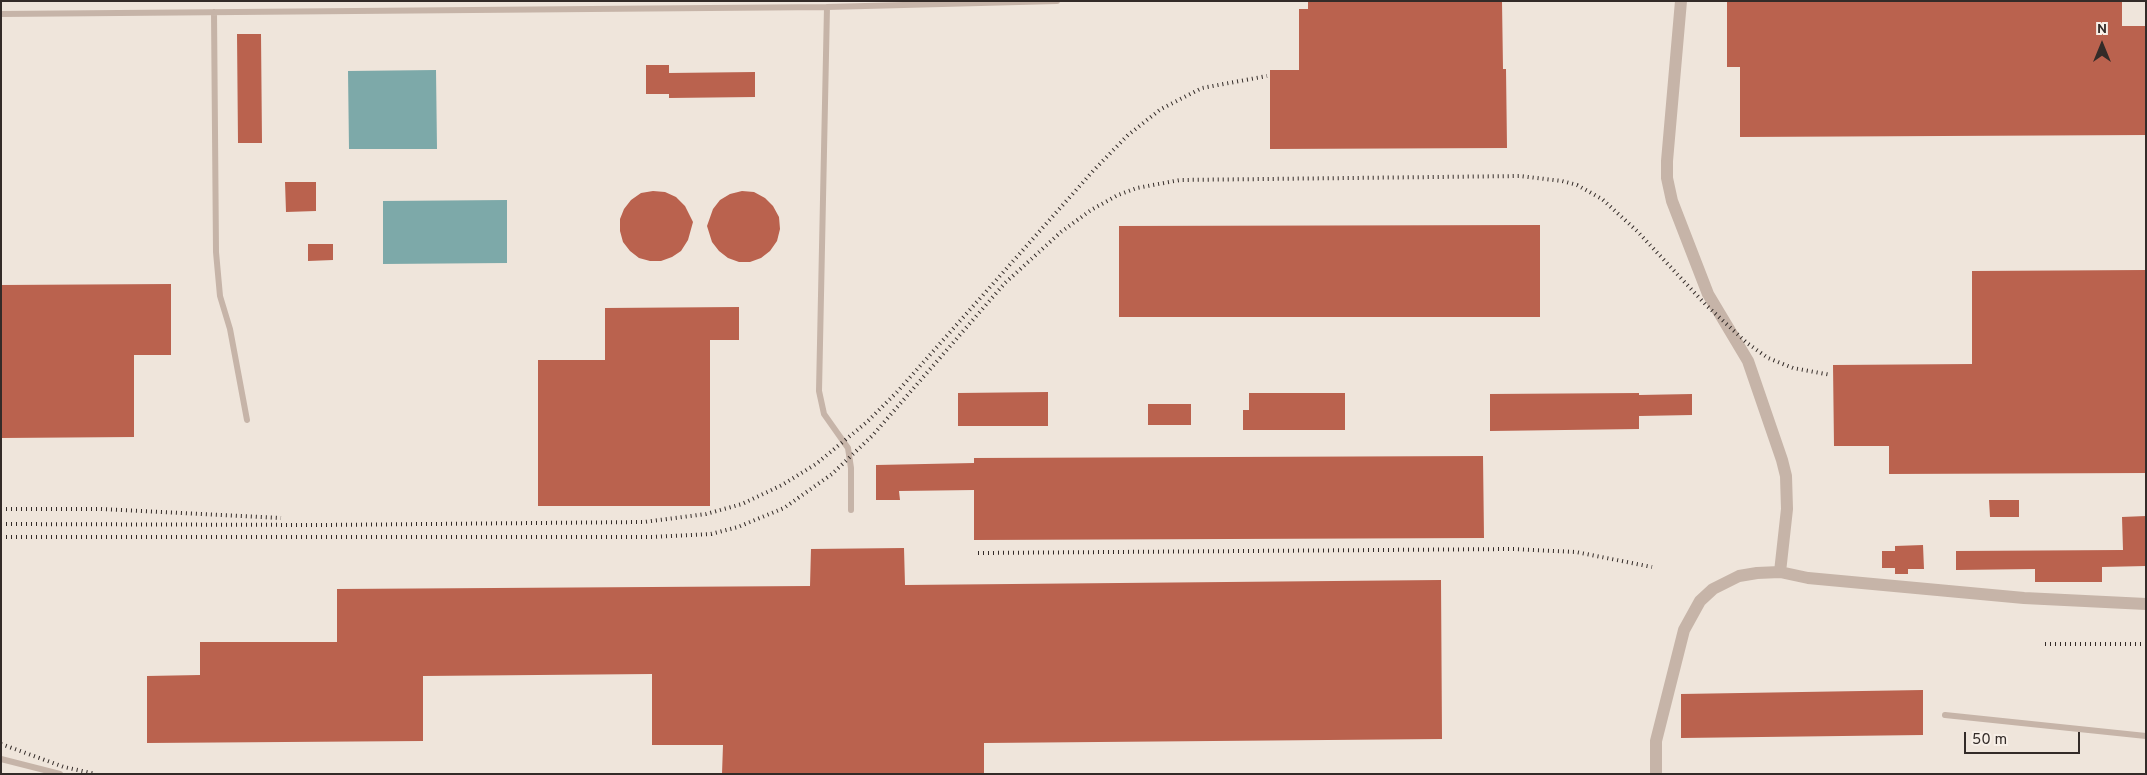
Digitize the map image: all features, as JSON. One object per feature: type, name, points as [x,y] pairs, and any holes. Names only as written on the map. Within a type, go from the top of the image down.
[{"type":"street","points":[[1681,1],[1667,178],[1672,201],[1708,294],[1748,361],[1782,460],[1786,476],[1787,509],[1780,572]]},
{"type":"street","points":[[1656,774],[1656,741],[1684,630],[1691,614],[1700,601],[1713,589],[1726,581],[1757,573],[1780,572],[1808,578],[2024,598],[2146,604]]},
{"type":"lane","points":[[1,14],[827,7],[1057,1]]},
{"type":"lane","points":[[827,7],[819,391],[824,414],[848,448],[851,468],[851,510]]},
{"type":"lane","points":[[214,12],[216,252],[220,296],[230,329],[247,420]]},
{"type":"lane","points":[[1945,715],[2146,736]]},
{"type":"lane","points":[[1,759],[60,774]]},
{"type":"water","points":[[436,70],[437,149],[349,149],[348,71]]},
{"type":"water","points":[[507,200],[507,263],[383,264],[383,201]]},
{"type":"building","points":[[1308,1],[1502,1],[1503,69],[1506,69],[1507,148],[1270,149],[1270,70],[1299,70],[1299,9],[1308,9]]},
{"type":"building","points":[[1727,1],[2122,1],[2122,26],[2146,26],[2146,135],[1740,137],[1740,67],[1727,67]]},
{"type":"building","points":[[237,34],[261,34],[262,143],[238,143]]},
{"type":"building","points":[[646,65],[669,65],[669,73],[755,72],[755,97],[669,98],[669,94],[646,94]]},
{"type":"building","points":[[285,182],[316,182],[316,211],[286,212]]},
{"type":"building","points":[[742,191],[754,192],[765,198],[773,206],[779,217],[780,229],[777,241],[770,251],[761,258],[750,262],[739,262],[728,258],[719,251],[712,242],[707,226],[713,209],[720,200],[730,194]]},
{"type":"building","points":[[665,192],[676,197],[685,206],[693,222],[688,240],[681,251],[661,261],[639,258],[623,242],[620,231],[620,219],[624,209],[631,200],[641,193]]},
{"type":"building","points":[[1540,225],[1540,317],[1119,317],[1119,226]]},
{"type":"building","points":[[308,244],[333,244],[333,260],[308,261]]},
{"type":"building","points":[[2146,270],[2146,473],[1889,474],[1889,446],[1834,446],[1833,365],[1972,364],[1972,271]]},
{"type":"building","points":[[171,284],[171,355],[134,355],[134,437],[1,438],[1,285]]},
{"type":"building","points":[[739,307],[739,340],[710,340],[710,506],[538,506],[538,360],[605,360],[605,308]]},
{"type":"building","points":[[1048,392],[1048,426],[958,426],[958,393]]},
{"type":"building","points":[[1249,393],[1345,393],[1345,430],[1243,430],[1243,410],[1249,410]]},
{"type":"building","points":[[1639,393],[1639,395],[1692,394],[1692,415],[1639,416],[1639,429],[1490,431],[1490,394]]},
{"type":"building","points":[[1148,404],[1191,404],[1191,425],[1148,425]]},
{"type":"building","points":[[1483,456],[1484,538],[974,540],[974,490],[899,491],[900,500],[876,500],[876,465],[974,463],[974,458]]},
{"type":"building","points":[[1989,500],[2019,500],[2019,517],[1990,517]]},
{"type":"building","points":[[2146,516],[2146,566],[2102,567],[2102,582],[2035,582],[2035,569],[1956,570],[1956,551],[2123,550],[2122,517]]},
{"type":"building","points":[[1923,545],[1924,569],[1908,569],[1908,574],[1895,574],[1895,568],[1882,568],[1882,551],[1895,551],[1895,546]]},
{"type":"building","points":[[904,548],[905,585],[1441,580],[1442,739],[984,743],[984,774],[722,774],[723,745],[652,745],[652,674],[423,676],[423,741],[147,743],[147,676],[200,675],[200,642],[337,642],[337,589],[810,586],[811,549]]},
{"type":"building","points":[[1923,690],[1923,735],[1681,738],[1681,694]]},
{"type":"railway","points":[[1,524],[321,525],[644,522],[706,514],[742,504],[782,485],[816,464],[867,422],[897,392],[1093,171],[1128,135],[1161,109],[1202,88],[1267,76]]},
{"type":"railway","points":[[1,537],[653,537],[711,534],[738,527],[784,508],[832,474],[872,436],[1005,283],[1061,232],[1091,210],[1118,195],[1137,188],[1180,180],[1520,176],[1562,181],[1577,185],[1602,199],[1637,231],[1706,305],[1747,343],[1768,358],[1793,368],[1831,375]]},
{"type":"railway","points":[[1,509],[100,509],[281,518]]},
{"type":"railway","points":[[978,553],[1514,549],[1576,552],[1652,567]]},
{"type":"railway","points":[[2045,644],[2146,644]]},
{"type":"railway","points":[[1,744],[64,767],[96,774]]}]
